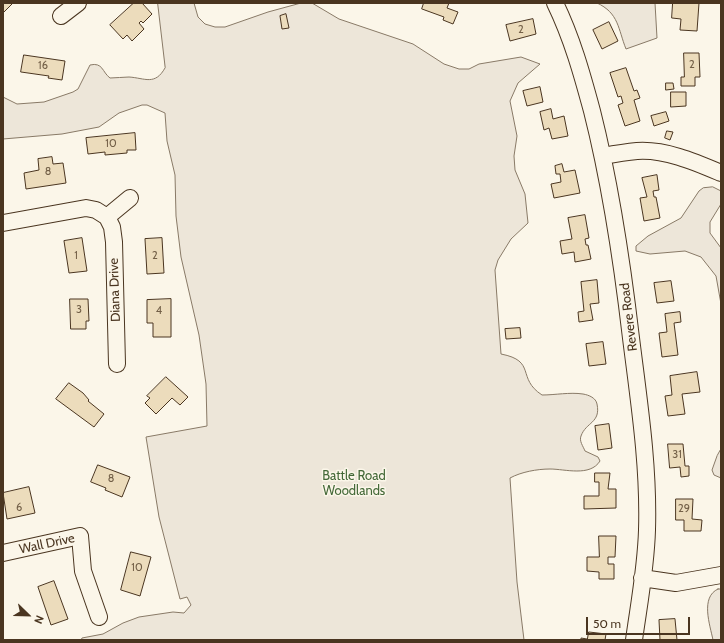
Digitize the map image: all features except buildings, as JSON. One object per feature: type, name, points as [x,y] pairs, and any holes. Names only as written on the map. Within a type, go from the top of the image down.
[{"type":"street","points":[[61,16],[78,3]]},
{"type":"street","name":"Revere Road","points":[[555,3],[574,48],[603,156],[624,270],[641,419],[647,528],[634,640]]},
{"type":"street","points":[[603,156],[636,151],[653,152],[675,156],[721,173]]},
{"type":"street","points":[[3,223],[86,208],[96,210],[107,217],[130,198]]},
{"type":"street","name":"Diana Drive","points":[[107,217],[112,227],[114,242],[118,364]]},
{"type":"street","name":"Wall Drive","points":[[3,553],[80,536],[83,571],[99,616]]},
{"type":"street","points":[[642,578],[676,583],[721,575]]},
{"type":"green space","name":"Battle Road Woodlands","points":[[158,3],[194,3],[198,17],[205,24],[215,27],[225,27],[268,12],[301,3],[312,3],[339,19],[413,44],[444,64],[459,69],[469,69],[479,64],[521,57],[540,64],[518,83],[510,101],[517,136],[514,156],[515,170],[525,194],[528,223],[511,239],[498,260],[495,270],[501,354],[519,361],[534,389],[542,395],[578,393],[588,395],[595,400],[598,410],[597,415],[583,431],[580,440],[585,451],[598,457],[600,461],[596,466],[584,471],[550,469],[524,473],[510,478],[517,582],[524,640],[81,640],[82,638],[103,634],[123,623],[139,617],[173,612],[184,613],[191,605],[187,597],[180,599],[159,517],[146,437],[207,426],[206,384],[199,335],[181,257],[176,216],[175,175],[167,141],[165,113],[147,105],[142,105],[119,113],[99,127],[62,134],[3,139],[3,97],[17,104],[44,102],[73,92],[78,89],[90,65],[94,64],[100,66],[110,78],[129,77],[149,80],[157,77],[165,68]]},
{"type":"green space","points":[[597,3],[655,3],[657,38],[626,49],[614,17],[604,7]]},
{"type":"green space","points":[[713,187],[721,191],[721,204],[710,222],[710,233],[721,248],[721,304],[716,276],[701,257],[685,251],[650,254],[636,251],[636,246],[648,236],[681,218],[699,191],[703,188]]},
{"type":"green space","points":[[721,449],[721,478],[714,475],[712,470]]},
{"type":"green space","points":[[718,589],[721,589],[721,640],[713,640],[708,605],[709,598],[712,593]]}]
